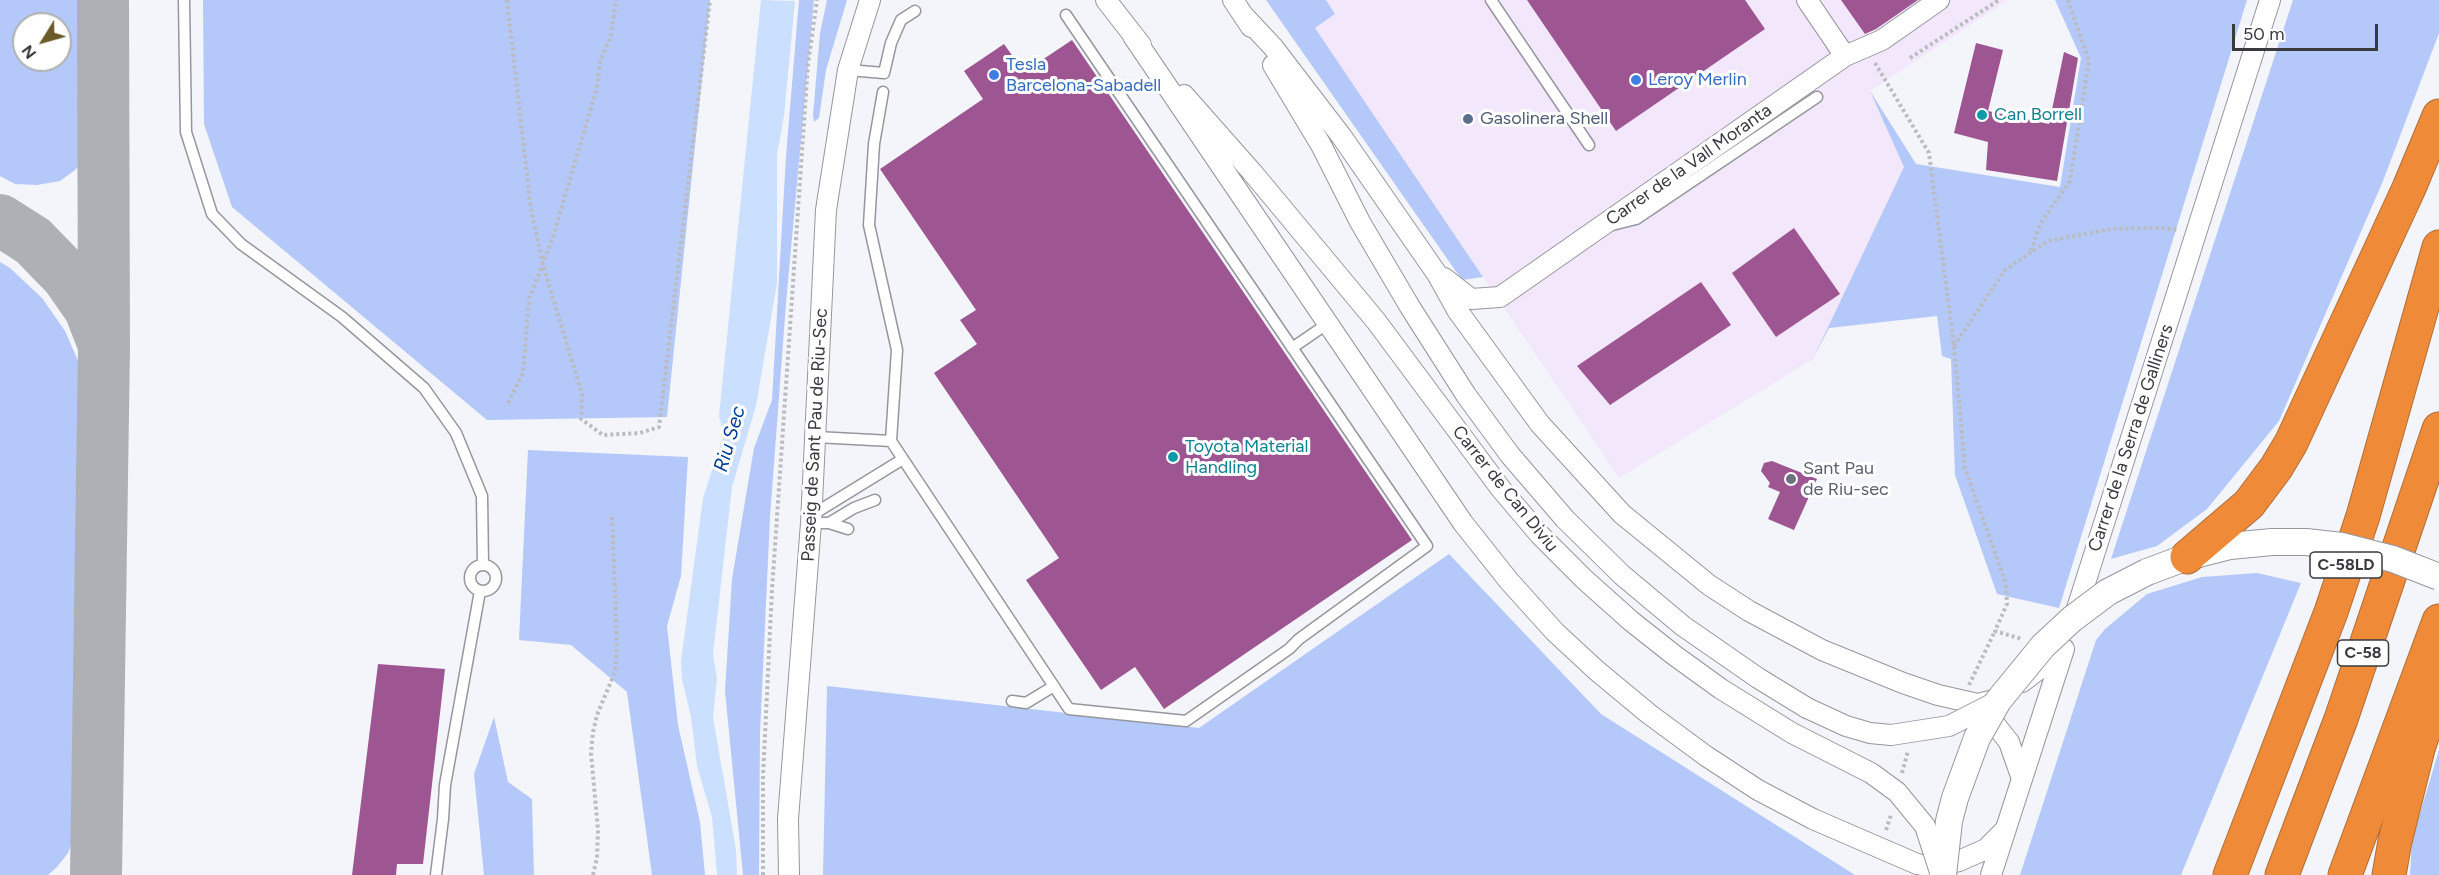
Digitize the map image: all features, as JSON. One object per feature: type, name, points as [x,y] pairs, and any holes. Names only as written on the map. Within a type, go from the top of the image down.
[{"type":"highway","points":[[2187,557],[2249,504],[2277,468],[2291,443],[2409,188],[2439,116]]},
{"type":"highway","name":"C-58LD","points":[[2230,875],[2335,601],[2363,516],[2439,247]]},
{"type":"highway","name":"C-58","points":[[2282,875],[2341,719],[2439,429]]},
{"type":"highway","points":[[2345,875],[2439,621]]},
{"type":"highway","points":[[2389,875],[2418,749],[2439,683]]},
{"type":"street","name":"Passeig de Sant Pau de Riu-Sec","points":[[789,875],[788,819],[817,520],[816,437],[826,210],[848,70],[870,0]]},
{"type":"street","name":"Carrer de Can Diviu","points":[[1106,0],[1463,523],[1509,581],[1555,632],[1596,670],[1649,714],[1706,756],[1758,790],[1813,819],[1923,869],[1959,861],[1986,849],[2006,829]]},
{"type":"street","points":[[1807,0],[1845,56]]},
{"type":"street","name":"Carrer de la Vall Moranta","points":[[1437,274],[1471,299],[1500,297],[1845,56],[1882,39],[1940,0]]},
{"type":"street","name":"Carrer de la Serra de Galliners","points":[[1990,875],[2270,0]]},
{"type":"street","name":"Carrer de Can Diviu","points":[[1239,8],[1273,47],[1342,137],[1437,274],[1458,310],[1540,424],[1622,514],[1709,585],[1822,650],[1902,683],[1988,702]]},
{"type":"street","name":"Carrer de Can Diviu","points":[[1239,8],[1321,146],[1360,222],[1466,395],[1510,455],[1565,519],[1622,575],[1683,626],[1758,678],[1807,708],[1846,726],[1870,733],[1891,735],[1949,726],[1988,702],[1997,700],[2063,651]]},
{"type":"street","name":"Carrer de Can Diviu","points":[[1132,36],[1252,172],[1376,321],[1501,489],[1540,536],[1584,579],[1656,641],[1721,689],[1792,733],[1871,773],[1897,792],[1924,826],[1942,875]]},
{"type":"street","points":[[1942,875],[1954,798],[1988,702],[2072,619],[2108,592],[2147,572],[2187,557],[2230,546],[2272,542],[2306,542],[2342,546],[2393,559],[2439,577]]},
{"type":"street","points":[[1988,702],[1992,718],[2009,742],[2022,779]]},
{"type":"lane","points":[[184,0],[186,132],[212,214],[241,244],[342,317],[424,388],[456,433],[482,496],[483,565]]},
{"type":"lane","points":[[1491,0],[1590,145]]},
{"type":"lane","points":[[848,70],[884,73],[891,44],[901,20],[915,11]]},
{"type":"lane","points":[[883,92],[874,144],[869,225],[897,350],[891,441],[1069,709],[1186,721],[1289,649],[1299,639],[1427,546],[1066,15]]},
{"type":"lane","points":[[1599,228],[1636,219],[1817,97]]},
{"type":"lane","points":[[1292,348],[1327,324]]},
{"type":"lane","points":[[816,437],[891,441]]},
{"type":"lane","points":[[817,520],[903,459]]},
{"type":"lane","points":[[817,520],[874,500]]},
{"type":"lane","points":[[817,520],[848,528]]},
{"type":"lane","points":[[483,565],[494,571],[496,579],[493,587],[480,591],[473,586],[470,578],[475,567],[483,565]]},
{"type":"lane","points":[[436,875],[445,785],[480,591]]},
{"type":"lane","points":[[1012,701],[1026,703],[1054,686]]},
{"type":"path","points":[[507,0],[531,210],[543,265],[582,394],[581,418],[603,435],[640,433],[659,427],[710,0]]},
{"type":"path","points":[[508,403],[523,373],[529,299],[553,237],[597,87],[600,61],[610,36],[616,0]]},
{"type":"path","points":[[763,875],[763,777],[772,590],[808,64],[817,0]]},
{"type":"path","points":[[1910,58],[1999,0]]},
{"type":"path","points":[[2031,252],[2040,224],[2070,181],[2089,61],[2068,0]]},
{"type":"path","points":[[1865,47],[1929,153],[1954,346],[1965,468],[2006,584],[2007,604],[1995,631],[2063,651]]},
{"type":"path","points":[[1954,346],[2005,270],[2048,241],[2111,229],[2161,228],[2196,233]]},
{"type":"path","points":[[593,875],[597,858],[598,830],[591,753],[597,715],[615,672],[617,648],[612,514]]},
{"type":"shaded area","points":[[0,0],[88,0],[87,157],[60,181],[37,185],[15,184],[0,176]]},
{"type":"shaded area","points":[[203,0],[710,0],[667,417],[487,420],[232,207],[204,124]]},
{"type":"shaded area","points":[[799,0],[814,0],[786,303],[770,517],[760,733],[759,875],[743,875],[725,691],[732,579],[754,448],[772,400],[786,156]]},
{"type":"shaded area","points":[[827,0],[847,0],[826,70],[819,118],[814,122],[820,33]]},
{"type":"shaded area","points":[[1266,0],[1326,0],[1335,14],[1315,28],[1483,277],[1462,280]]},
{"type":"shaded area","points":[[1326,0],[2008,0],[1870,91],[1912,158],[1813,359],[1619,478],[1315,28],[1335,14]]},
{"type":"shaded area","points":[[2055,0],[2247,0],[2059,608],[1997,594],[1955,475],[1951,359],[1942,356],[1937,316],[1829,328],[1813,359],[1904,167],[1870,91],[1916,164],[2060,187],[2081,58]]},
{"type":"shaded area","points":[[2293,0],[2439,0],[2439,33],[2383,181],[2279,421],[2207,509],[2157,546],[2111,559]]},
{"type":"shaded area","points":[[0,262],[10,268],[42,298],[65,331],[82,370],[87,403],[80,821],[68,853],[48,875],[0,875]]},
{"type":"shaded area","points":[[528,450],[688,457],[681,576],[667,626],[678,725],[700,822],[705,875],[652,875],[627,692],[571,645],[519,640]]},
{"type":"shaded area","points":[[1449,554],[1601,714],[1855,875],[823,875],[827,686],[1199,728]]},
{"type":"shaded area","points":[[2257,573],[2301,583],[2181,875],[2020,875],[2096,640],[2105,629],[2147,594],[2202,577]]},
{"type":"shaded area","points":[[494,717],[508,782],[532,799],[534,875],[484,875],[474,774]]},
{"type":"shaded area","points":[[2439,750],[2439,875],[2410,875],[2412,840]]},
{"type":"water","name":"Riu Sec","points":[[761,0],[795,1],[784,116],[777,155],[777,283],[756,406],[732,487],[713,654],[717,679],[713,717],[736,850],[737,875],[717,875],[712,817],[697,766],[681,661],[703,498],[724,434],[719,416]]},
{"type":"building","name":"Leroy Merlin","points":[[1527,0],[1745,0],[1765,29],[1616,131]]},
{"type":"building","points":[[1841,0],[1918,0],[1865,34]]},
{"type":"building","name":"Toyota Material Handling","points":[[1072,40],[1412,540],[1164,709],[1135,667],[1101,690],[1026,580],[1059,558],[934,373],[977,344],[960,320],[976,310],[880,169],[983,99],[964,71],[1004,44],[1024,72]]},
{"type":"building","name":"Can Borrell","points":[[1976,43],[2003,50],[1988,111],[2049,124],[2064,52],[2078,58],[2057,181],[1986,170],[1988,142],[1954,133]]},
{"type":"building","points":[[1794,228],[1840,294],[1776,337],[1732,273]]},
{"type":"building","points":[[1701,282],[1731,325],[1610,405],[1577,366]]},
{"type":"building","points":[[1772,461],[1817,479],[1794,530],[1768,519],[1780,492],[1768,487],[1770,483],[1761,471],[1764,463]]},
{"type":"building","points":[[378,664],[445,669],[423,864],[397,864],[396,875],[352,875]]},
{"type":"taxiway","points":[[96,875],[104,347],[103,0]]},
{"type":"taxiway","points":[[0,220],[33,241],[67,276],[90,309],[102,340]]},
{"type":"place","name":"Tesla Barcelona-Sabadell","points":[[994,75]]},
{"type":"place","name":"Leroy Merlin","points":[[1636,80]]},
{"type":"place","name":"Can Borrell","points":[[1982,115]]},
{"type":"place","name":"Gasolinera Shell","points":[[1468,119]]},
{"type":"place","name":"Toyota Material Handling","points":[[1173,457]]},
{"type":"place","name":"Sant Pau de Riu-sec","points":[[1791,479]]}]
